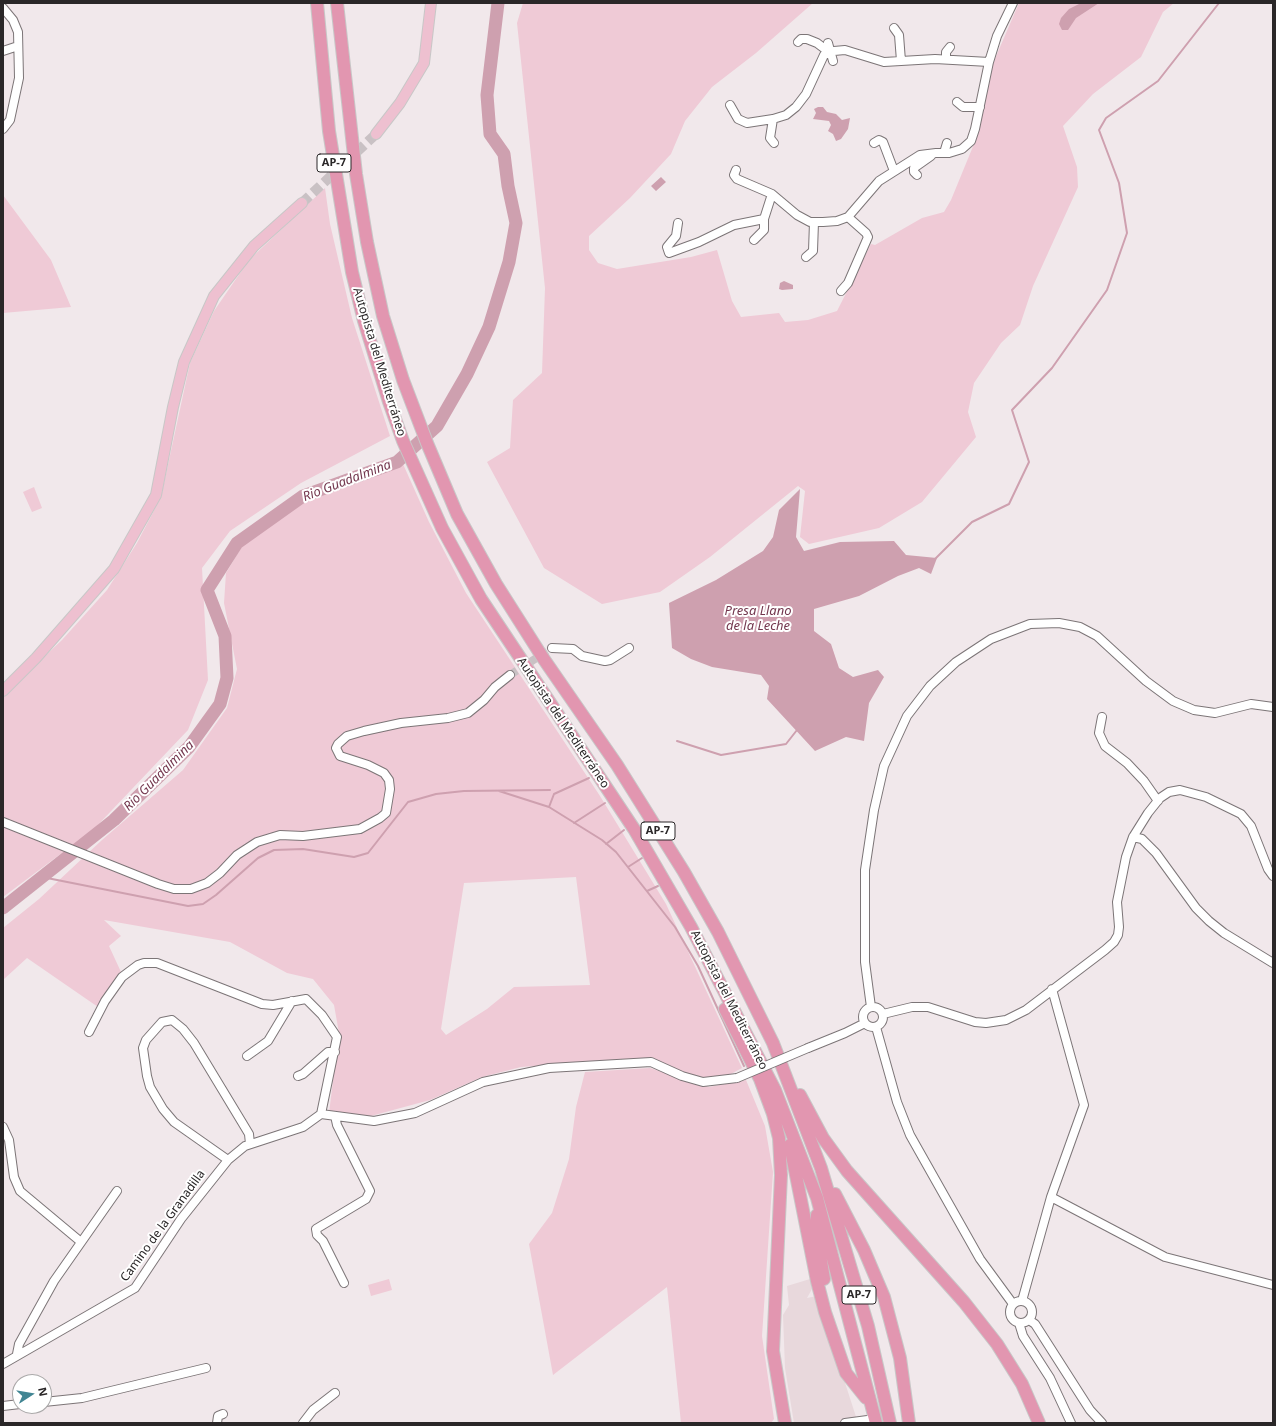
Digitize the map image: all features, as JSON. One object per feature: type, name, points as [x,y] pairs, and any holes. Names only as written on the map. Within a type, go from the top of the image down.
[{"type":"highway","name":"Autopista del Mediterráneo","points":[[317,3],[329,131],[339,203],[352,272],[364,321],[389,402],[403,441],[442,528],[495,622],[634,829],[691,927],[775,1090],[817,1198],[875,1421]]},
{"type":"highway","name":"Autopista del Mediterráneo","points":[[337,3],[356,174],[367,242],[383,316],[415,413],[457,514],[496,584],[518,619],[617,764],[684,872],[718,932],[773,1044],[821,1168],[868,1326],[890,1423]]},
{"type":"highway","points":[[691,927],[714,987],[760,1079],[773,1114],[779,1138],[781,1175],[772,1344],[775,1370],[785,1423]]},
{"type":"highway","points":[[773,1044],[823,1138],[852,1177],[964,1302],[997,1344],[1022,1384],[1039,1423]]},
{"type":"highway","points":[[753,1047],[762,1075],[788,1138],[800,1186],[817,1237],[831,1314],[848,1366],[871,1405]]},
{"type":"highway","points":[[821,1168],[864,1250],[884,1297],[893,1329],[909,1423]]},
{"type":"highway","points":[[800,1186],[811,1251],[825,1312],[846,1373],[859,1387]]},
{"type":"highway","points":[[817,1198],[817,1237]]},
{"type":"highway","points":[[864,1250],[893,1362],[902,1420]]},
{"type":"main road","points":[[376,134],[400,103],[424,64],[431,3]]},
{"type":"main road","points":[[3,691],[36,658],[114,569],[156,495],[173,406],[184,362],[214,296],[254,246],[302,203]]},
{"type":"main road","points":[[3,686],[15,679]]},
{"type":"street","points":[[736,170],[734,175],[737,179],[772,194],[797,215],[814,222],[837,221],[848,217],[870,197],[879,181],[920,155],[962,149],[970,141],[980,107],[989,62],[997,36],[1013,3]]},
{"type":"street","points":[[3,8],[13,20],[18,32],[19,78],[10,120],[3,129]]},
{"type":"street","points":[[898,32],[901,61]]},
{"type":"street","points":[[798,42],[801,39],[807,39],[817,43],[829,52]]},
{"type":"street","points":[[828,43],[829,52],[833,61]]},
{"type":"street","points":[[3,51],[18,46]]},
{"type":"street","points":[[946,59],[946,52],[950,47]]},
{"type":"street","points":[[730,106],[738,118],[742,121],[752,123],[786,115],[796,107],[806,94],[824,56],[829,52],[845,50],[856,52],[866,58],[884,62],[946,59],[989,62]]},
{"type":"street","points":[[957,102],[963,106],[980,107]]},
{"type":"street","points":[[773,119],[770,138],[774,143]]},
{"type":"street","points":[[874,143],[876,140],[881,140],[886,146],[894,171]]},
{"type":"street","points":[[917,175],[914,172],[914,168],[940,153],[947,143]]},
{"type":"street","points":[[754,240],[764,230],[764,219],[772,194]]},
{"type":"street","points":[[841,291],[848,283],[868,237],[866,233],[848,217]]},
{"type":"street","points":[[678,223],[676,236],[666,248],[669,253],[699,242],[734,226],[764,219]]},
{"type":"street","points":[[806,257],[813,251],[814,222]]},
{"type":"street","points":[[871,1007],[866,962],[865,870],[874,810],[884,766],[907,716],[930,686],[956,662],[991,639],[1030,624],[1059,623],[1080,628],[1097,636],[1146,681],[1173,701],[1194,710],[1215,713],[1251,704],[1273,707]]},
{"type":"street","points":[[552,648],[573,649],[582,656],[605,661],[614,658],[629,648]]},
{"type":"street","points":[[3,822],[158,884],[174,889],[191,889],[207,883],[220,873],[237,855],[257,842],[280,835],[303,836],[360,829],[386,813],[390,789],[389,780],[384,773],[368,765],[340,756],[336,748],[338,744],[347,736],[364,731],[401,723],[448,718],[468,713],[484,700],[494,687],[510,675]]},
{"type":"street","points":[[1102,717],[1099,733],[1105,746],[1127,763],[1144,781],[1158,801]]},
{"type":"street","points":[[883,1014],[912,1007],[928,1007],[975,1022],[994,1022],[1015,1017],[1114,942],[1119,927],[1117,902],[1126,857],[1134,837],[1148,813],[1158,801],[1169,792],[1180,790],[1206,797],[1241,814],[1251,826],[1268,869],[1273,876]]},
{"type":"street","points":[[1134,837],[1142,839],[1156,853],[1196,908],[1209,921],[1224,933],[1273,963]]},
{"type":"street","points":[[89,1032],[105,1001],[122,977],[138,965],[144,963],[157,963],[262,1004],[273,1005],[306,999],[322,1015],[337,1037],[321,1114],[374,1121],[415,1113],[483,1082],[549,1068],[651,1062],[682,1076],[703,1082],[737,1078],[845,1033],[865,1023]]},
{"type":"street","points":[[1022,1300],[1051,1197],[1084,1105],[1052,989]]},
{"type":"street","points":[[247,1056],[268,1041],[292,1001]]},
{"type":"street","points":[[871,1007],[879,1008],[883,1014],[882,1022],[876,1027],[868,1026],[865,1023],[863,1015],[867,1009],[871,1007]]},
{"type":"street","points":[[228,1160],[174,1122],[163,1109],[150,1087],[143,1048],[146,1040],[162,1022],[172,1020],[183,1029],[194,1043],[243,1124],[248,1134],[250,1144]]},
{"type":"street","points":[[876,1027],[897,1102],[910,1136],[980,1259],[1013,1304]]},
{"type":"street","points":[[298,1076],[303,1074],[328,1052],[335,1052]]},
{"type":"street","name":"Camino de la Granadilla","points":[[3,1364],[135,1288],[181,1219],[228,1160],[250,1144],[303,1127],[321,1114]]},
{"type":"street","points":[[335,1116],[337,1125],[370,1190],[366,1199],[316,1229],[317,1235],[323,1241],[344,1283]]},
{"type":"street","points":[[3,1126],[9,1140],[14,1177],[20,1191],[81,1242]]},
{"type":"street","points":[[18,1354],[19,1344],[54,1281],[117,1191]]},
{"type":"street","points":[[1051,1197],[1165,1258],[1273,1285]]},
{"type":"street","points":[[1022,1300],[1013,1304],[1011,1307],[1011,1316],[1019,1323],[1023,1336],[1050,1378],[1071,1423]]},
{"type":"street","points":[[1019,1323],[1029,1320],[1033,1312],[1032,1308],[1022,1300]]},
{"type":"street","points":[[1029,1320],[1035,1324],[1090,1410],[1102,1423]]},
{"type":"street","points":[[52,1401],[82,1398],[206,1368]]},
{"type":"street","points":[[303,1423],[313,1410],[335,1393]]},
{"type":"street","points":[[217,1423],[218,1416],[223,1414]]},
{"type":"street","points":[[845,1423],[875,1421]]},
{"type":"shaded area","points":[[523,3],[813,3],[756,53],[712,87],[685,121],[671,154],[630,198],[589,236],[589,250],[598,263],[617,269],[691,257],[717,250],[732,301],[741,317],[779,313],[785,322],[808,320],[837,311],[871,244],[875,245],[922,218],[944,212],[951,200],[974,144],[994,61],[1019,3],[1174,3],[1163,12],[1141,57],[1093,94],[1063,126],[1077,167],[1078,187],[1033,286],[1020,325],[1001,343],[974,383],[968,412],[976,437],[922,502],[879,528],[809,544],[800,537],[805,491],[798,486],[710,557],[660,592],[602,604],[544,568],[487,462],[510,448],[513,400],[542,373],[545,288],[517,23]]},
{"type":"shaded area","points":[[325,188],[330,224],[352,318],[390,436],[301,483],[230,531],[202,568],[208,680],[188,730],[94,829],[3,897],[3,694],[62,640],[107,590],[137,543],[161,497],[190,363],[214,311],[249,260]]},
{"type":"shaded area","points":[[3,195],[51,260],[71,307],[3,313]]},
{"type":"shaded area","points":[[403,464],[429,522],[466,593],[600,796],[666,904],[742,1068],[729,1075],[707,1079],[683,1073],[661,1062],[646,1058],[521,1067],[482,1077],[430,1100],[371,1116],[329,1113],[339,1033],[334,1005],[313,979],[287,973],[230,942],[104,920],[121,936],[109,946],[121,972],[98,1007],[27,958],[3,980],[3,928],[39,899],[102,840],[183,770],[227,708],[237,669],[224,603],[226,573],[244,543],[303,502]],"holes":[[[576,877],[590,985],[514,987],[487,1009],[446,1035],[441,1029],[464,883]]]},
{"type":"shaded area","points":[[34,487],[42,508],[32,512],[23,492]]},
{"type":"shaded area","points":[[650,1068],[709,1087],[746,1080],[765,1126],[773,1172],[762,1336],[774,1419],[771,1423],[681,1423],[667,1287],[553,1375],[529,1244],[552,1213],[569,1159],[576,1107],[585,1072]]},
{"type":"shaded area","points":[[389,1279],[392,1290],[371,1296],[368,1285]]},
{"type":"shaded area","points":[[810,1279],[812,1289],[807,1298],[817,1296],[858,1423],[794,1423],[785,1368],[783,1315],[789,1305],[787,1286]]},
{"type":"water","points":[[1081,3],[1099,3],[1076,18],[1068,30],[1062,30],[1059,24],[1061,18],[1069,9]]},
{"type":"water","points":[[823,107],[827,112],[836,114],[842,120],[850,118],[848,129],[841,139],[836,141],[833,134],[828,131],[831,125],[829,121],[813,119],[816,113],[814,109]]},
{"type":"water","points":[[661,177],[666,182],[656,191],[651,186]]},
{"type":"water","points":[[784,281],[793,285],[793,289],[779,289],[780,283]]},
{"type":"water","name":"Presa Llano de la Leche","points":[[800,489],[796,537],[804,551],[840,542],[894,541],[906,555],[937,558],[931,574],[919,568],[898,576],[859,596],[814,609],[814,631],[831,644],[839,668],[853,677],[878,670],[884,677],[869,703],[864,741],[846,737],[815,751],[767,699],[769,686],[761,675],[712,667],[691,659],[672,648],[669,603],[716,580],[763,551],[773,537],[779,510]]},
{"type":"waterway","name":"Rio Guadalmina","points":[[3,908],[114,820],[189,747],[220,704],[227,678],[225,636],[207,590],[237,543],[303,496],[397,462],[437,426],[467,374],[489,327],[509,262],[516,223],[508,186],[504,154],[490,134],[487,95],[498,3]]},
{"type":"waterway","points":[[935,559],[972,522],[1009,504],[1029,462],[1012,410],[1052,368],[1107,290],[1127,233],[1119,183],[1099,130],[1106,118],[1158,81],[1219,3]]},
{"type":"waterway","points":[[677,741],[721,755],[786,744],[797,730]]},
{"type":"waterway","points":[[549,807],[554,794],[589,778]]},
{"type":"waterway","points":[[42,877],[188,906],[203,904],[216,895],[258,858],[274,850],[303,849],[354,857],[368,853],[408,802],[436,794],[464,791],[550,790]]},
{"type":"waterway","points":[[499,791],[549,807],[602,840],[616,852],[675,927],[698,966],[744,1066]]},
{"type":"waterway","points":[[574,823],[605,803]]},
{"type":"waterway","points":[[606,844],[624,830]]},
{"type":"waterway","points":[[628,867],[642,858]]},
{"type":"waterway","points":[[647,891],[658,886]]},
{"type":"tunnel","points":[[302,203],[376,134]]},
{"type":"tunnel","points":[[510,675],[552,648]]}]
